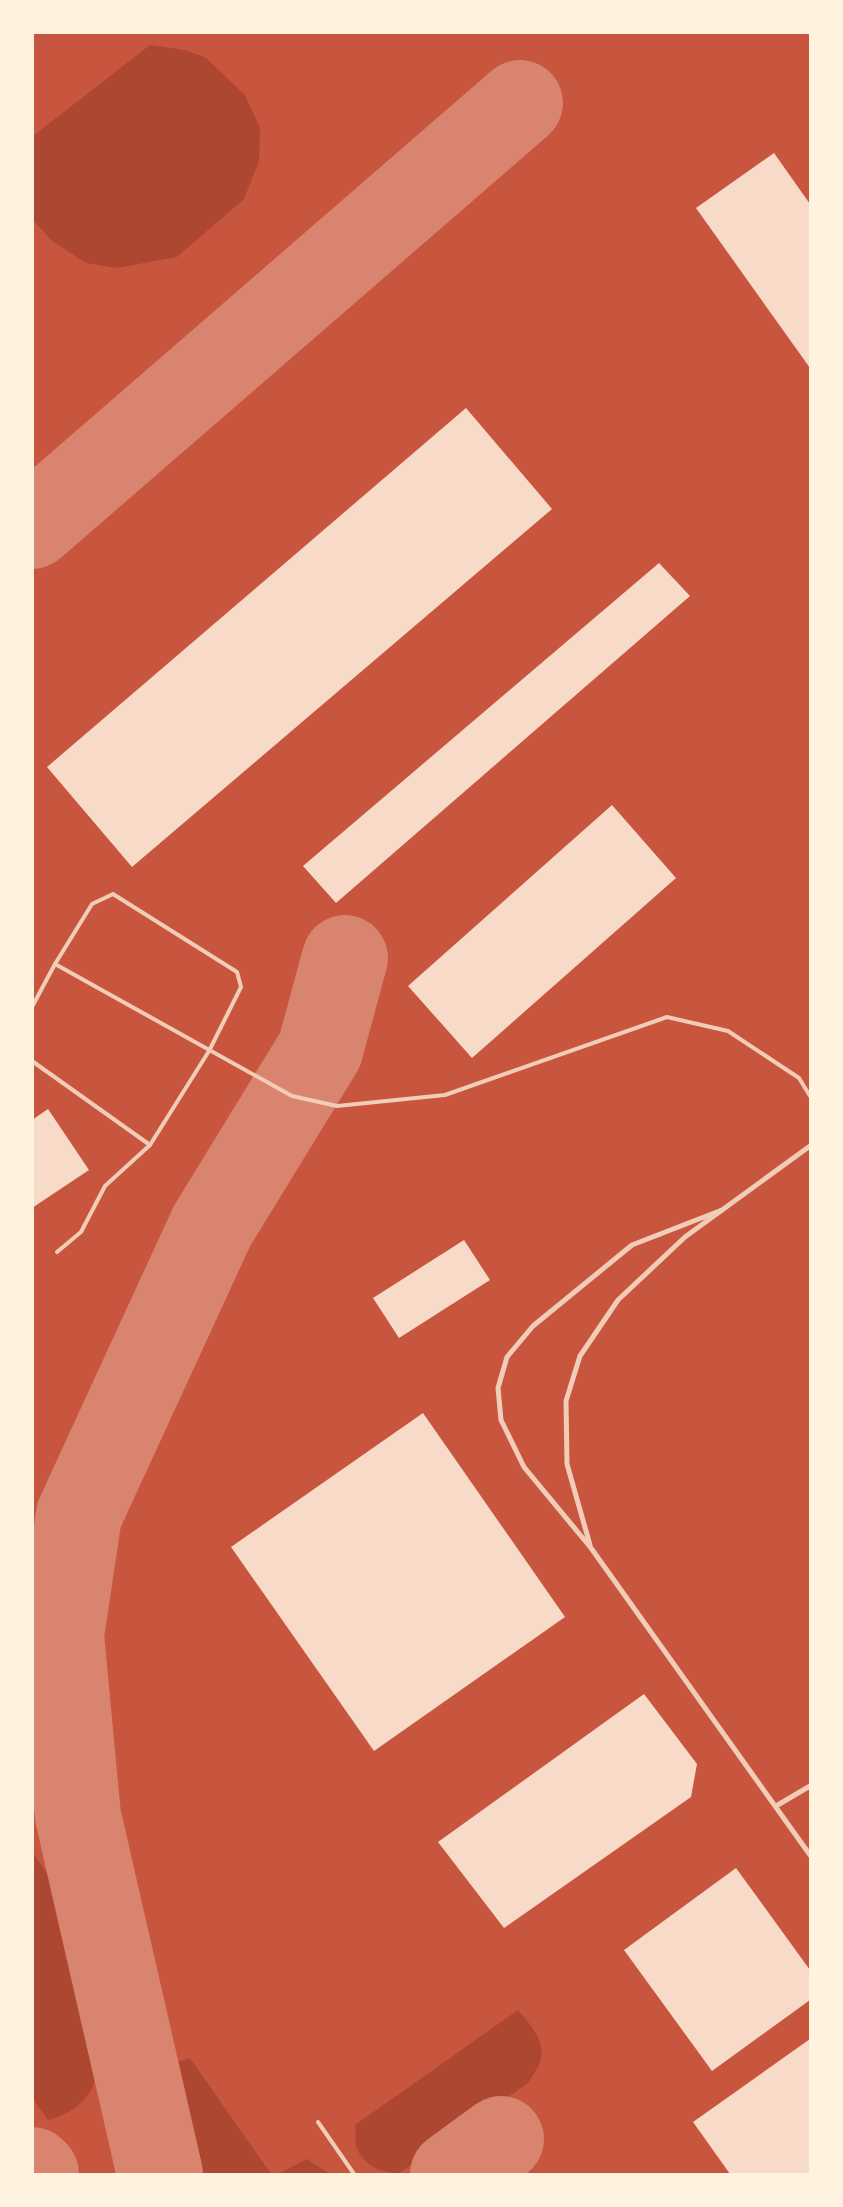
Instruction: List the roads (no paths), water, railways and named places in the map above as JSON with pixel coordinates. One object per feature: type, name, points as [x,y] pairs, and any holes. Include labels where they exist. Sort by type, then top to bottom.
[{"type":"street","points":[[591,1548],[567,1464],[566,1401],[580,1356],[618,1300],[685,1237],[810,1146]]},
{"type":"street","points":[[722,1210],[632,1245],[533,1326],[507,1357],[498,1388],[501,1420],[524,1467],[591,1548],[810,1855]]},
{"type":"street","points":[[776,1806],[810,1786]]},
{"type":"lane","points":[[32,1007],[55,964],[92,904],[113,894],[237,972],[241,987],[209,1051],[150,1144],[105,1186],[82,1232],[57,1252]]},
{"type":"lane","points":[[55,964],[292,1096],[337,1106],[445,1095],[667,1017],[728,1031],[799,1078],[810,1096]]},
{"type":"lane","points":[[32,1061],[150,1144]]},
{"type":"lane","points":[[318,2122],[354,2174]]}]
